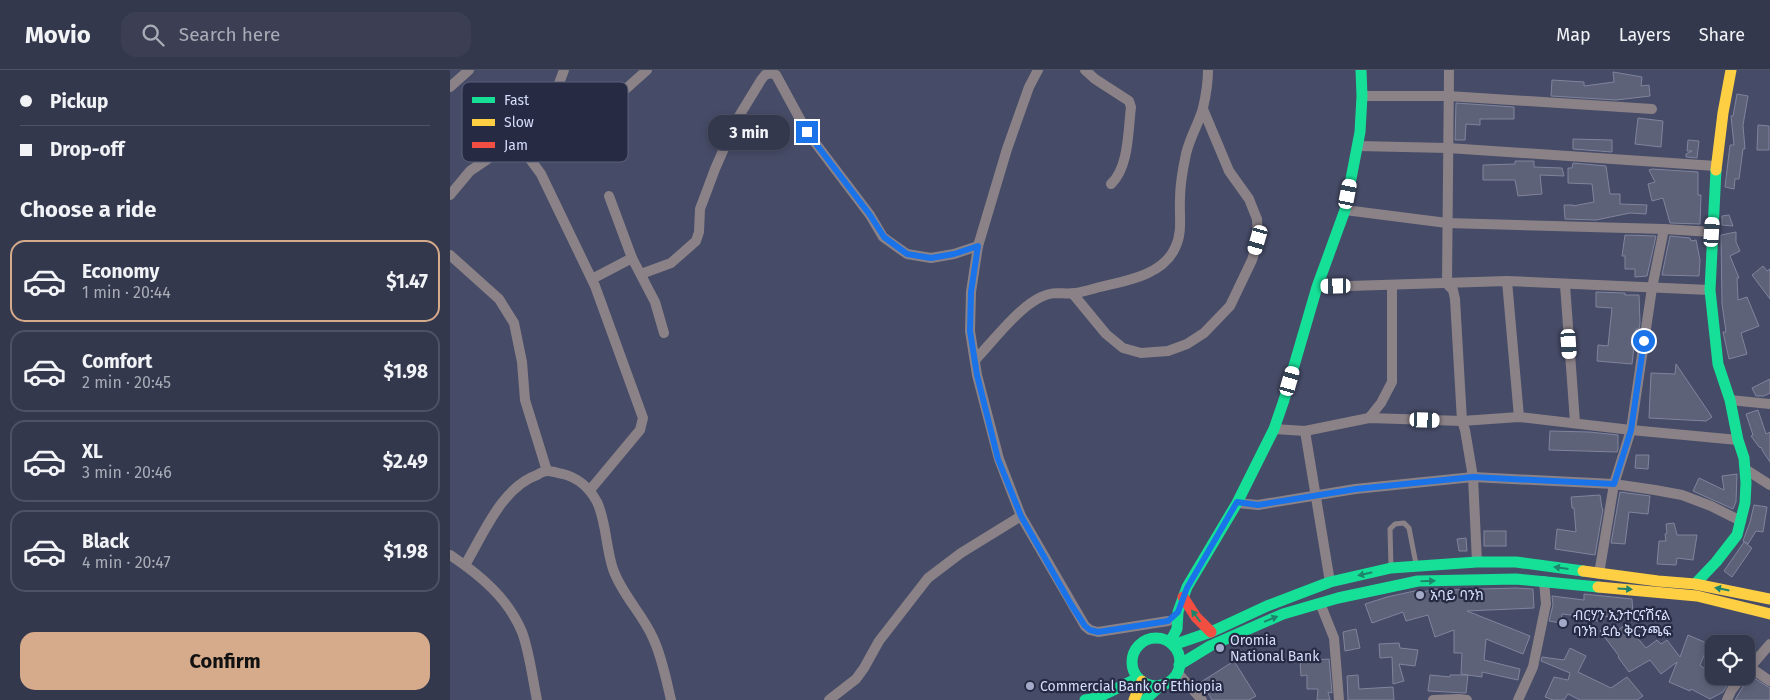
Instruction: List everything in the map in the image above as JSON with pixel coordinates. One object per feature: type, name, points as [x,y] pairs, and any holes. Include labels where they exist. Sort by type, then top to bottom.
[{"type":"main road","points":[[1171,644],[1183,597],[1237,502],[1274,429],[1317,287],[1344,210],[1358,146],[1362,96],[1361,70]]},
{"type":"main road","points":[[1695,584],[1716,562],[1736,535],[1745,504],[1744,458],[1738,440],[1730,400],[1718,364],[1710,290],[1716,166],[1722,113],[1731,70]]},
{"type":"main road","points":[[1171,644],[1212,632],[1266,606],[1330,582],[1391,568],[1417,566],[1477,562],[1516,562],[1599,574],[1695,584],[1770,599]]},
{"type":"main road","points":[[1132,656],[1134,672],[1140,680],[1155,686],[1161,685],[1168,682],[1178,668],[1210,646],[1238,632],[1284,614],[1320,603],[1418,581],[1544,580],[1598,588],[1697,596],[1770,614]]},
{"type":"main road","points":[[1183,597],[1196,617],[1212,632]]},
{"type":"main road","points":[[1157,638],[1168,621],[1178,612]]},
{"type":"main road","points":[[1097,698],[1132,656],[1141,642],[1148,639],[1157,638],[1171,644],[1177,651],[1178,668]]},
{"type":"main road","points":[[1086,700],[1097,698],[1140,680]]},
{"type":"main road","points":[[1134,700],[1140,680]]},
{"type":"main road","points":[[1145,700],[1161,685]]},
{"type":"street","points":[[450,87],[469,70]]},
{"type":"street","points":[[560,82],[564,70]]},
{"type":"street","points":[[628,87],[647,70]]},
{"type":"street","points":[[1038,70],[1029,88],[1007,149],[978,246],[971,292],[970,331],[976,359],[977,375],[998,459],[1021,516],[1085,626],[1090,630],[1098,632],[1168,621]]},
{"type":"street","points":[[1085,70],[1129,102],[1131,107],[1127,144],[1119,174],[1111,184]]},
{"type":"street","points":[[976,359],[1021,311],[1038,298],[1050,293],[1074,294],[1135,278],[1167,260],[1175,249],[1179,238],[1181,222],[1180,199],[1186,154],[1193,131],[1203,109],[1208,82],[1208,70]]},
{"type":"street","points":[[1449,70],[1447,284],[1453,290],[1455,299],[1462,421],[1466,430],[1473,477],[1477,562]]},
{"type":"street","points":[[641,274],[671,262],[696,241],[699,232],[700,209],[714,169],[736,121],[761,80],[765,75],[771,73],[776,75],[807,132],[870,215],[884,237],[907,254],[931,258],[954,254],[978,246]]},
{"type":"street","points":[[1362,96],[1448,96],[1652,109]]},
{"type":"street","points":[[1074,294],[1106,334],[1123,348],[1141,353],[1168,351],[1187,344],[1204,333],[1230,306],[1252,260],[1258,240],[1257,219],[1249,200],[1229,171],[1203,109]]},
{"type":"street","points":[[1358,146],[1448,148],[1716,166]]},
{"type":"street","points":[[450,195],[470,171],[483,162]]},
{"type":"street","points":[[532,162],[541,174],[592,279],[641,408],[643,418],[640,430],[590,490]]},
{"type":"street","points":[[610,196],[632,258],[655,302],[664,333]]},
{"type":"street","points":[[1344,210],[1447,223],[1712,232]]},
{"type":"street","points":[[1599,574],[1614,484],[1631,430],[1652,288],[1664,229]]},
{"type":"street","points":[[450,255],[499,298],[514,323],[522,362],[525,400],[547,471]]},
{"type":"street","points":[[592,279],[632,258]]},
{"type":"street","points":[[1317,287],[1507,281],[1710,290]]},
{"type":"street","points":[[1507,281],[1519,417]]},
{"type":"street","points":[[1369,418],[1381,403],[1392,382],[1392,285]]},
{"type":"street","points":[[1565,285],[1575,422]]},
{"type":"street","points":[[1730,400],[1770,404]]},
{"type":"street","points":[[1274,429],[1305,431],[1369,418],[1462,421],[1519,417],[1738,440]]},
{"type":"street","points":[[1305,431],[1330,582]]},
{"type":"street","points":[[1745,469],[1770,485]]},
{"type":"street","points":[[466,565],[504,498],[515,486],[531,476],[547,471],[571,476],[579,481],[590,490],[598,504],[613,568],[622,590],[642,617],[654,638],[671,700]]},
{"type":"street","points":[[1237,502],[1258,505],[1356,489],[1473,477],[1614,484],[1682,495],[1741,521]]},
{"type":"street","points":[[830,700],[856,679],[879,641],[928,578],[961,553],[1021,516]]},
{"type":"street","points":[[450,555],[466,565],[492,587],[510,609],[523,633],[537,700]]},
{"type":"street","points":[[1518,700],[1533,667],[1546,604],[1544,580]]},
{"type":"street","points":[[1320,603],[1334,638],[1339,700]]},
{"type":"street","points":[[1755,662],[1770,644]]},
{"type":"street","points":[[1178,668],[1202,700]]},
{"type":"street","points":[[1755,674],[1770,681]]},
{"type":"street","points":[[1727,700],[1735,685]]},
{"type":"street","points":[[1433,700],[1459,698],[1467,700]]},
{"type":"lane","points":[[1391,568],[1390,529],[1395,524],[1404,523],[1409,528],[1417,566]]},
{"type":"building","points":[[1613,72],[1642,77],[1641,86],[1649,85],[1650,96],[1616,100],[1551,96],[1552,80],[1584,82],[1584,86],[1614,82]]},
{"type":"building","points":[[1737,94],[1748,96],[1743,125],[1745,149],[1743,149],[1739,179],[1735,179],[1734,189],[1725,187],[1730,145],[1734,145],[1731,116],[1733,116]]},
{"type":"building","points":[[1456,103],[1514,107],[1514,119],[1480,119],[1480,125],[1466,124],[1465,140],[1455,140]]},
{"type":"building","points":[[1638,118],[1663,121],[1661,147],[1635,144]]},
{"type":"building","points":[[1758,125],[1769,126],[1769,150],[1757,150]]},
{"type":"building","points":[[1573,139],[1612,140],[1612,152],[1573,149]]},
{"type":"building","points":[[1688,140],[1699,141],[1697,158],[1686,157],[1686,154],[1692,151],[1687,151]]},
{"type":"building","points":[[1515,161],[1534,161],[1534,167],[1562,168],[1564,176],[1540,175],[1542,194],[1518,196],[1515,180],[1483,180],[1483,165],[1515,164]]},
{"type":"building","points":[[1573,163],[1606,166],[1610,194],[1620,194],[1620,204],[1647,205],[1646,214],[1630,213],[1596,220],[1565,219],[1564,205],[1573,206],[1594,202],[1592,184],[1568,183],[1568,168],[1572,168]]},
{"type":"building","points":[[1649,170],[1698,172],[1698,195],[1701,195],[1700,224],[1670,223],[1663,198],[1652,201],[1648,184],[1655,182]]},
{"type":"building","points":[[1729,215],[1733,226],[1722,225],[1722,216]]},
{"type":"building","points":[[1736,232],[1736,242],[1740,251],[1730,256],[1739,278],[1737,278],[1738,300],[1747,297],[1759,326],[1741,333],[1747,354],[1729,359],[1723,332],[1726,332],[1722,304],[1721,235]]},
{"type":"building","points":[[1625,235],[1656,236],[1647,276],[1635,277],[1635,269],[1625,269],[1625,256],[1622,256]]},
{"type":"building","points":[[1670,236],[1690,238],[1691,241],[1696,240],[1700,260],[1699,276],[1662,275]]},
{"type":"building","points":[[1763,266],[1767,271],[1770,269],[1770,299],[1752,275]]},
{"type":"building","points":[[1596,292],[1639,295],[1640,323],[1639,329],[1636,329],[1632,364],[1597,361],[1598,345],[1608,346],[1612,308],[1596,307]]},
{"type":"building","points":[[1676,364],[1712,417],[1706,421],[1649,418],[1651,373],[1675,374]]},
{"type":"building","points":[[1770,379],[1770,393],[1764,396],[1756,396],[1752,388]]},
{"type":"building","points":[[1758,410],[1766,434],[1770,432],[1770,462],[1762,448],[1759,447],[1751,436],[1753,435],[1746,414]]},
{"type":"building","points":[[1550,431],[1618,435],[1618,449],[1617,452],[1549,450]]},
{"type":"building","points":[[1636,455],[1649,455],[1648,469],[1635,468]]},
{"type":"building","points":[[1737,474],[1736,502],[1733,509],[1693,491],[1699,478],[1724,490],[1722,476]]},
{"type":"building","points":[[1620,492],[1650,496],[1648,514],[1629,512],[1625,544],[1611,543]]},
{"type":"building","points":[[1600,495],[1603,509],[1595,555],[1555,549],[1557,529],[1576,532],[1571,497]]},
{"type":"building","points":[[1754,505],[1767,507],[1763,532],[1756,531],[1748,544],[1743,541]]},
{"type":"building","points":[[1674,523],[1677,535],[1697,535],[1693,560],[1677,558],[1676,565],[1657,564],[1659,541],[1666,541],[1666,524]]},
{"type":"building","points":[[1484,531],[1506,531],[1506,546],[1484,546]]},
{"type":"building","points":[[1466,538],[1467,551],[1459,551],[1457,539]]},
{"type":"building","points":[[1744,542],[1752,548],[1732,577],[1724,571]]},
{"type":"building","points":[[1435,589],[1533,589],[1534,608],[1467,611],[1530,636],[1523,654],[1486,639],[1484,660],[1520,669],[1518,680],[1482,672],[1482,677],[1461,674],[1462,653],[1454,653],[1454,630],[1435,637],[1428,615],[1406,621],[1403,612],[1372,623],[1365,604],[1419,590],[1423,592]]},
{"type":"building","points":[[1584,594],[1632,599],[1633,615],[1600,617],[1604,621],[1579,621],[1579,616],[1562,614],[1561,623],[1549,621],[1553,605],[1552,596],[1584,600]]},
{"type":"building","points":[[1626,624],[1646,648],[1657,640],[1661,644],[1667,640],[1680,657],[1688,635],[1705,642],[1705,653],[1700,665],[1705,669],[1705,685],[1727,685],[1723,692],[1710,699],[1691,689],[1690,691],[1669,682],[1677,662],[1661,674],[1650,660],[1629,672],[1600,631],[1607,625],[1613,634]]},
{"type":"building","points":[[1356,629],[1360,648],[1345,651],[1343,632]]},
{"type":"building","points":[[1399,643],[1400,648],[1418,650],[1415,666],[1399,664],[1404,681],[1393,684],[1392,657],[1380,658],[1379,644]]},
{"type":"building","points":[[1570,648],[1586,656],[1578,672],[1611,688],[1627,677],[1643,696],[1637,700],[1580,700],[1568,694],[1564,700],[1553,700],[1545,697],[1554,677],[1568,680],[1570,673],[1541,661],[1542,657],[1564,660]]},
{"type":"building","points":[[1329,659],[1332,693],[1328,692],[1330,700],[1317,700],[1318,689],[1307,689],[1307,675],[1301,676],[1300,661]]},
{"type":"building","points":[[1234,661],[1256,696],[1249,700],[1212,700],[1201,682]]},
{"type":"building","points":[[1358,675],[1359,689],[1393,687],[1394,700],[1348,700],[1347,676]]},
{"type":"building","points":[[1430,675],[1450,677],[1450,675],[1468,675],[1466,693],[1428,691]]},
{"type":"building","points":[[1755,679],[1770,688],[1770,700],[1735,700],[1744,685],[1755,685]]},
{"type":"traffic: fast","points":[[1170,642],[1177,629],[1178,612],[1187,587],[1237,503],[1274,429],[1284,400],[1317,287],[1345,210],[1360,132],[1361,70]]},
{"type":"traffic: fast","points":[[1695,584],[1716,562],[1737,535],[1745,503],[1744,458],[1738,440],[1730,400],[1718,364],[1710,290],[1716,170]]},
{"type":"traffic: fast","points":[[1173,645],[1211,632],[1267,606],[1330,582],[1391,568],[1477,562],[1516,562],[1583,571]]},
{"type":"traffic: fast","points":[[1179,665],[1210,646],[1283,614],[1338,598],[1418,581],[1516,579],[1598,587]]},
{"type":"traffic: fast","points":[[1156,638],[1165,640],[1173,645],[1178,653],[1180,662],[1178,671],[1173,679],[1165,684],[1156,686],[1147,684],[1139,679],[1134,671],[1132,662],[1134,653],[1139,645],[1147,640],[1156,638]]},
{"type":"traffic: fast","points":[[1085,700],[1097,698],[1138,678]]},
{"type":"traffic: fast","points":[[1145,700],[1161,685]]},
{"type":"traffic: slow","points":[[1716,170],[1723,113],[1731,70]]},
{"type":"traffic: slow","points":[[1583,571],[1695,584],[1770,599]]},
{"type":"traffic: slow","points":[[1598,587],[1697,596],[1770,614]]},
{"type":"traffic: slow","points":[[1134,700],[1142,681]]},
{"type":"traffic: jam","points":[[1183,597],[1196,617],[1211,632]]},
{"type":"place","name":"አባይ ባንክ","points":[[1420,595]]},
{"type":"place","name":"ብርሃን ኢንተርናሽናል ባንክ ደሴ ቅርንጫፍ","points":[[1563,623]]},
{"type":"place","name":"Oromia National Bank","points":[[1220,648]]},
{"type":"place","name":"Commercial Bank of Ethiopia","points":[[1030,686]]},
{"type":"route","points":[[807,132],[870,215],[884,237],[907,254],[931,258],[954,254],[978,246],[971,292],[970,331],[976,359],[977,375],[998,459],[1021,516],[1072,606],[1085,626],[1090,630],[1098,632],[1107,629],[1168,621],[1178,612],[1187,588],[1237,502],[1258,505],[1356,489],[1473,477],[1614,484],[1631,430],[1644,341]]}]
